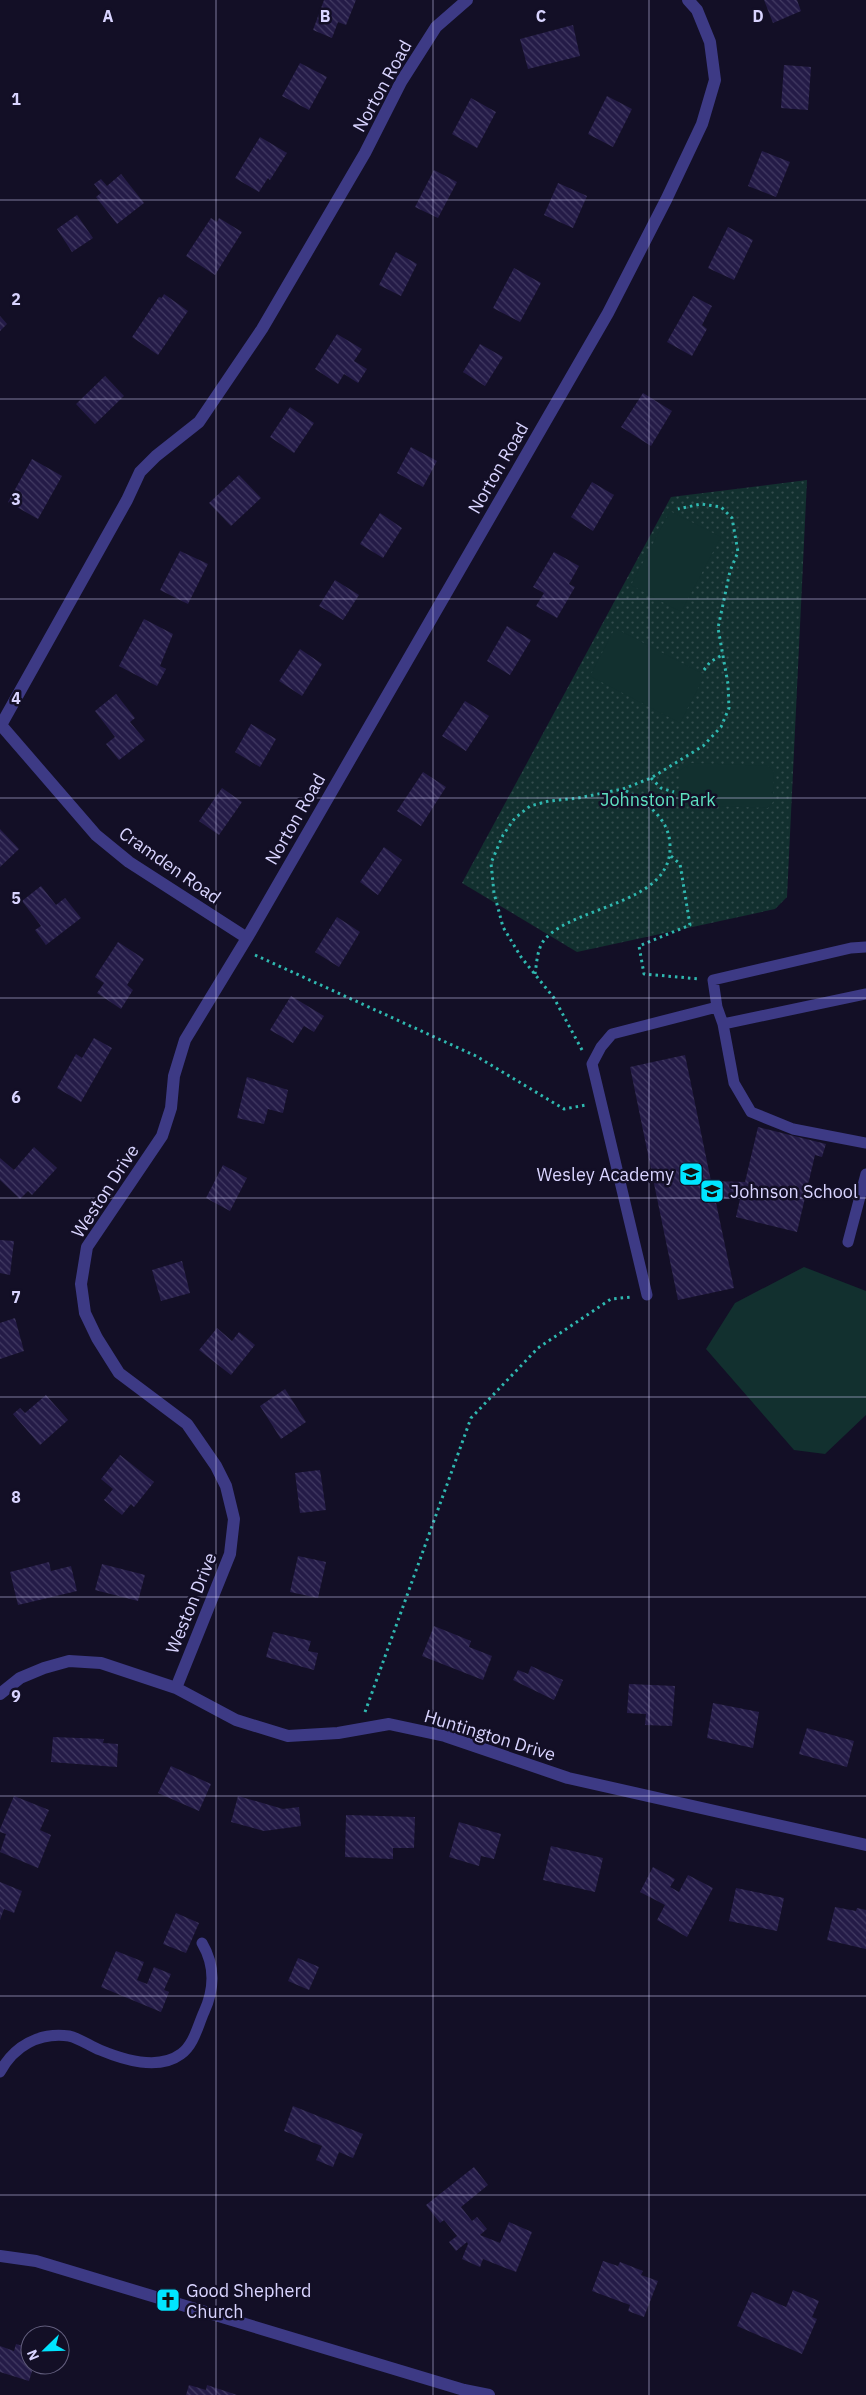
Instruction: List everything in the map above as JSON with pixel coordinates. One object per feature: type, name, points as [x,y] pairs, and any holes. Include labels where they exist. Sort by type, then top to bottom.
[{"type":"street","name":"Norton Road","points":[[0,725],[127,500],[140,472],[156,456],[199,422],[262,329],[364,153],[401,82],[436,27],[466,0]]},
{"type":"street","name":"Norton Road","points":[[244,943],[608,313],[666,200],[702,124],[715,80],[710,42],[697,10],[688,0]]},
{"type":"street","name":"Cramden Road","points":[[0,725],[96,835],[129,862],[244,943]]},
{"type":"street","name":"Weston Drive","points":[[176,1688],[230,1554],[234,1519],[226,1486],[216,1466],[187,1424],[119,1372],[114,1366],[85,1313],[81,1284],[87,1247],[162,1136],[171,1108],[174,1076],[185,1040],[244,943]]},
{"type":"street","name":"Huntington Drive","points":[[0,1694],[20,1678],[44,1668],[69,1661],[101,1663],[176,1688],[236,1720],[288,1736],[338,1733],[389,1724],[446,1736],[568,1778],[866,1845]]},
{"type":"street","points":[[0,2256],[36,2261],[464,2390],[489,2395]]},
{"type":"lane","points":[[866,947],[851,948],[713,980],[717,1007],[723,1024],[734,1082],[751,1112],[793,1129],[866,1142]]},
{"type":"lane","points":[[723,1024],[866,994]]},
{"type":"lane","points":[[647,1295],[592,1064],[601,1047],[612,1034],[717,1007]]},
{"type":"lane","points":[[848,1242],[866,1174]]},
{"type":"lane","points":[[0,2072],[14,2051],[29,2041],[47,2036],[70,2036],[102,2051],[140,2062],[167,2062],[182,2054],[192,2041],[211,1998],[213,1976],[210,1957],[202,1943]]},
{"type":"path","points":[[592,1064],[585,1057],[554,998],[521,957],[503,927],[494,893],[491,863],[503,835],[515,818],[530,806],[549,801],[623,789],[651,778],[703,746],[721,727],[729,708],[728,684],[718,628],[730,571],[738,552],[732,518],[721,507],[701,504],[678,509]]},
{"type":"path","points":[[704,670],[710,662],[722,655]]},
{"type":"path","points":[[651,778],[661,788],[674,792]]},
{"type":"path","points":[[535,975],[538,951],[544,939],[559,927],[630,897],[663,873],[671,856],[670,837],[662,820],[649,805],[623,789]]},
{"type":"path","points":[[671,856],[680,864],[690,925],[639,946],[644,974],[713,980]]},
{"type":"path","points":[[244,943],[476,1056],[564,1109],[601,1101]]},
{"type":"path","points":[[359,1729],[471,1418],[538,1348],[611,1299],[647,1295]]},
{"type":"green space","name":"Johnston Park","points":[[807,480],[787,897],[775,909],[577,952],[462,883],[671,497]]},
{"type":"green space","points":[[670,511],[721,537],[681,612],[631,585]]},
{"type":"green space","points":[[615,628],[705,675],[680,723],[590,676]]},
{"type":"green space","points":[[691,763],[768,766],[774,772],[773,802],[768,808],[685,805],[679,797],[679,771]]},
{"type":"green space","points":[[804,1267],[866,1291],[866,1415],[825,1454],[794,1450],[706,1349],[735,1303]]},
{"type":"building","points":[[324,0],[356,0],[346,25],[338,22],[332,38],[313,30]]},
{"type":"building","points":[[764,0],[797,0],[801,11],[773,23]]},
{"type":"building","points":[[573,25],[580,56],[528,69],[520,39]]},
{"type":"building","points":[[300,63],[327,77],[309,110],[282,96]]},
{"type":"building","points":[[784,65],[811,67],[808,110],[781,108]]},
{"type":"building","points":[[607,96],[632,109],[613,147],[588,134]]},
{"type":"building","points":[[471,98],[496,112],[477,148],[452,134]]},
{"type":"building","points":[[260,137],[287,153],[270,180],[268,178],[259,192],[235,178]]},
{"type":"building","points":[[762,151],[790,162],[776,197],[748,186]]},
{"type":"building","points":[[434,170],[457,182],[438,218],[415,207]]},
{"type":"building","points":[[121,174],[144,203],[117,224],[96,197],[101,193],[94,184],[101,179],[107,186]]},
{"type":"building","points":[[558,183],[587,196],[573,228],[544,215]]},
{"type":"building","points":[[77,215],[93,238],[72,252],[57,229]]},
{"type":"building","points":[[211,218],[217,222],[219,218],[242,232],[215,275],[186,256]]},
{"type":"building","points":[[728,227],[753,240],[734,280],[708,268]]},
{"type":"building","points":[[396,252],[417,264],[401,296],[379,285]]},
{"type":"building","points":[[514,268],[541,283],[520,322],[493,308]]},
{"type":"building","points":[[164,294],[188,311],[158,355],[132,337],[159,297],[162,298]]},
{"type":"building","points":[[693,296],[712,306],[702,325],[707,329],[692,356],[667,342]]},
{"type":"building","points":[[0,316],[7,324],[0,331]]},
{"type":"building","points":[[337,334],[362,349],[354,361],[367,369],[358,383],[344,374],[338,384],[315,369]]},
{"type":"building","points":[[480,344],[503,357],[485,386],[463,372]]},
{"type":"building","points":[[105,376],[124,396],[95,424],[76,404]]},
{"type":"building","points":[[643,393],[672,411],[651,446],[621,427]]},
{"type":"building","points":[[290,407],[314,423],[294,453],[270,437]]},
{"type":"building","points":[[411,447],[437,461],[423,487],[397,473]]},
{"type":"building","points":[[32,459],[62,476],[38,519],[8,502]]},
{"type":"building","points":[[239,475],[261,498],[231,526],[209,503]]},
{"type":"building","points":[[592,482],[614,495],[593,531],[571,517]]},
{"type":"building","points":[[380,513],[402,528],[383,558],[360,544]]},
{"type":"building","points":[[180,551],[208,564],[188,604],[160,590]]},
{"type":"building","points":[[554,552],[579,566],[569,584],[575,587],[557,618],[536,606],[544,593],[533,587]]},
{"type":"building","points":[[335,580],[359,595],[343,620],[319,606]]},
{"type":"building","points":[[144,619],[173,634],[160,666],[166,669],[157,686],[119,666]]},
{"type":"building","points":[[507,626],[531,640],[510,675],[487,661]]},
{"type":"building","points":[[300,649],[322,664],[302,696],[279,681]]},
{"type":"building","points":[[116,694],[135,718],[130,722],[145,740],[119,760],[106,744],[115,737],[95,711]]},
{"type":"building","points":[[465,701],[489,716],[466,751],[442,736]]},
{"type":"building","points":[[251,724],[276,739],[260,767],[235,752]]},
{"type":"building","points":[[423,772],[446,787],[421,826],[397,811]]},
{"type":"building","points":[[222,788],[242,802],[219,835],[199,821]]},
{"type":"building","points":[[0,829],[19,849],[0,867]]},
{"type":"building","points":[[384,847],[402,860],[378,895],[360,882]]},
{"type":"building","points":[[41,886],[56,905],[65,898],[81,918],[46,945],[35,930],[41,926],[22,901]]},
{"type":"building","points":[[337,917],[360,932],[339,967],[315,952]]},
{"type":"building","points":[[118,942],[144,959],[127,985],[133,990],[121,1009],[97,993],[104,983],[95,977]]},
{"type":"building","points":[[291,996],[324,1016],[314,1032],[304,1026],[293,1043],[270,1030]]},
{"type":"building","points":[[94,1038],[112,1048],[81,1102],[57,1088],[76,1054],[82,1058]]},
{"type":"building","points":[[685,1055],[711,1181],[745,1182],[758,1127],[826,1144],[822,1157],[815,1155],[797,1232],[736,1217],[740,1199],[715,1198],[734,1288],[678,1300],[630,1067]]},
{"type":"building","points":[[247,1077],[288,1090],[283,1113],[268,1109],[264,1124],[237,1118]]},
{"type":"building","points":[[34,1147],[57,1168],[32,1195],[28,1191],[20,1199],[0,1180],[0,1158],[14,1170]]},
{"type":"building","points":[[223,1165],[247,1178],[230,1211],[206,1198]]},
{"type":"building","points":[[0,1240],[14,1241],[10,1275],[0,1273]]},
{"type":"building","points":[[182,1261],[190,1293],[161,1301],[152,1270]]},
{"type":"building","points":[[15,1318],[24,1351],[0,1359],[0,1323]]},
{"type":"building","points":[[217,1328],[232,1341],[239,1332],[255,1345],[231,1375],[199,1350]]},
{"type":"building","points":[[285,1389],[306,1422],[281,1439],[260,1406]]},
{"type":"building","points":[[46,1395],[68,1420],[40,1445],[13,1414],[20,1408],[25,1413]]},
{"type":"building","points":[[120,1455],[154,1482],[134,1507],[131,1504],[122,1515],[104,1500],[113,1489],[101,1479]]},
{"type":"building","points":[[320,1470],[326,1510],[300,1513],[295,1473]]},
{"type":"building","points":[[298,1556],[326,1562],[318,1598],[290,1592]]},
{"type":"building","points":[[49,1562],[51,1571],[71,1566],[77,1591],[18,1605],[10,1572]]},
{"type":"building","points":[[102,1564],[145,1575],[138,1601],[95,1590]]},
{"type":"building","points":[[434,1626],[471,1641],[469,1647],[492,1656],[483,1680],[422,1656]]},
{"type":"building","points":[[273,1632],[311,1641],[308,1651],[318,1653],[314,1670],[266,1657]]},
{"type":"building","points":[[531,1666],[563,1680],[554,1700],[513,1680],[518,1670],[528,1674]]},
{"type":"building","points":[[629,1684],[675,1686],[672,1726],[645,1725],[646,1714],[627,1713]]},
{"type":"building","points":[[713,1703],[759,1712],[753,1748],[707,1738]]},
{"type":"building","points":[[807,1728],[854,1741],[847,1767],[799,1754]]},
{"type":"building","points":[[53,1737],[104,1739],[103,1743],[118,1744],[117,1767],[51,1762]]},
{"type":"building","points":[[171,1766],[211,1784],[199,1811],[158,1793]]},
{"type":"building","points":[[14,1796],[49,1810],[40,1830],[51,1835],[38,1868],[0,1852],[6,1834],[0,1832],[0,1829]]},
{"type":"building","points":[[238,1796],[283,1809],[299,1807],[301,1826],[264,1831],[231,1822]]},
{"type":"building","points":[[346,1815],[415,1817],[414,1848],[393,1848],[393,1859],[345,1857]]},
{"type":"building","points":[[459,1822],[501,1834],[494,1859],[481,1856],[479,1866],[449,1857]]},
{"type":"building","points":[[551,1846],[603,1858],[595,1892],[543,1880]]},
{"type":"building","points":[[653,1867],[675,1879],[670,1887],[679,1892],[688,1875],[713,1888],[687,1937],[657,1920],[665,1905],[640,1892]]},
{"type":"building","points":[[0,1882],[22,1891],[14,1913],[4,1909],[0,1920]]},
{"type":"building","points":[[736,1888],[784,1898],[777,1931],[729,1921]]},
{"type":"building","points":[[835,1907],[856,1911],[857,1908],[866,1910],[866,1949],[827,1940]]},
{"type":"building","points":[[176,1913],[199,1923],[186,1953],[163,1944]]},
{"type":"building","points":[[116,1951],[144,1962],[137,1980],[147,1984],[154,1967],[171,1974],[164,1990],[169,1992],[161,2012],[101,1987]]},
{"type":"building","points":[[298,1958],[319,1967],[309,1990],[288,1981]]},
{"type":"building","points":[[293,2106],[363,2134],[353,2158],[339,2152],[333,2167],[316,2160],[322,2146],[284,2131]]},
{"type":"building","points":[[474,2167],[488,2185],[461,2207],[472,2221],[477,2217],[487,2229],[480,2235],[500,2243],[509,2222],[532,2232],[516,2272],[483,2259],[480,2267],[462,2259],[468,2244],[467,2242],[456,2251],[449,2242],[457,2236],[444,2220],[440,2223],[426,2205]]},
{"type":"building","points":[[603,2261],[618,2266],[620,2262],[643,2271],[641,2275],[658,2281],[644,2317],[628,2311],[630,2305],[592,2291]]},
{"type":"building","points":[[793,2290],[819,2301],[812,2317],[817,2319],[802,2354],[737,2326],[752,2292],[786,2307]]},
{"type":"building","points":[[16,2344],[20,2345],[20,2375],[31,2375],[29,2381],[0,2372],[0,2346],[14,2351]]},
{"type":"building","points":[[189,2385],[206,2390],[207,2385],[237,2395],[186,2395]]},
{"type":"place","name":"Wesley Academy","points":[[691,1174]]},
{"type":"place","name":"Johnson School","points":[[712,1191]]},
{"type":"place","name":"Good Shepherd Church","points":[[168,2300]]}]
